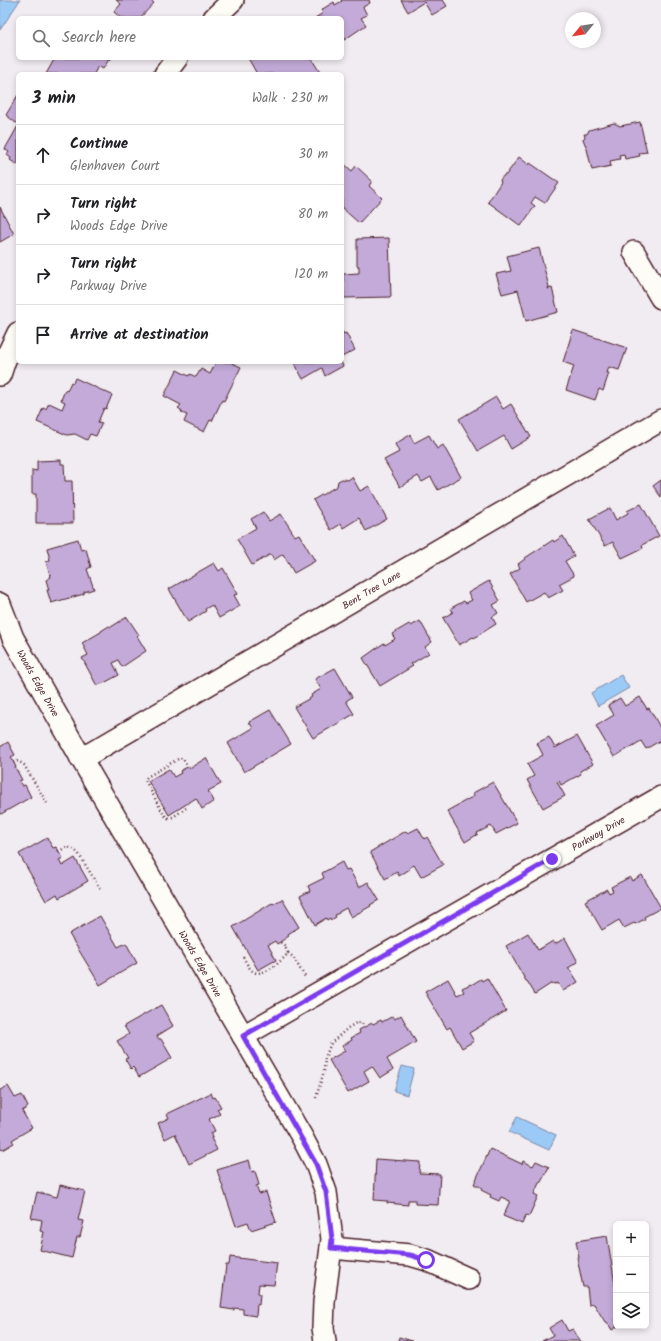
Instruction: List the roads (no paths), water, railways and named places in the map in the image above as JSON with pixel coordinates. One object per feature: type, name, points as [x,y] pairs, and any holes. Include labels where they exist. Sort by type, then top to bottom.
[{"type":"street","points":[[216,16],[233,0]]},
{"type":"street","points":[[166,72],[176,60]]},
{"type":"street","points":[[634,252],[661,298]]},
{"type":"street","points":[[0,375],[10,338]]},
{"type":"street","name":"Bent Tree Lane","points":[[81,759],[661,420]]},
{"type":"street","name":"Woods Edge Drive","points":[[0,604],[13,638],[81,759],[316,1164],[326,1192],[332,1239],[324,1302],[323,1328],[325,1341]]},
{"type":"street","name":"Parkway Drive","points":[[243,1036],[661,797]]},
{"type":"street","points":[[331,1248],[410,1255],[426,1260],[469,1279]]},
{"type":"water","points":[[0,0],[20,0],[0,30]]},
{"type":"water","points":[[621,675],[629,688],[598,706],[591,693]]},
{"type":"water","points":[[402,1066],[414,1069],[407,1095],[394,1091]]},
{"type":"water","points":[[517,1117],[556,1135],[549,1150],[509,1132]]}]
